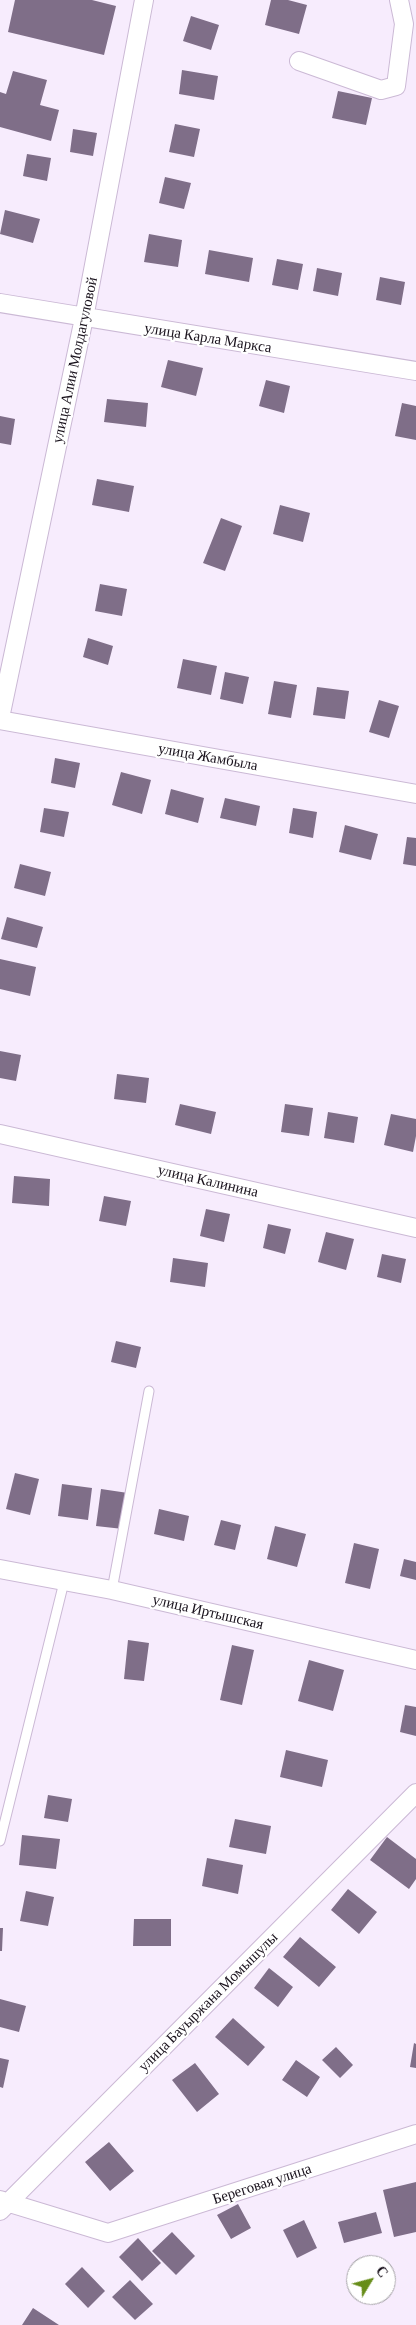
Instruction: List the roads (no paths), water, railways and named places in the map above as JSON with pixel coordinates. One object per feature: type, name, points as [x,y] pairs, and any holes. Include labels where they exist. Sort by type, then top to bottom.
[{"type":"street","name":"улица Алии Молдагуловой","points":[[0,719],[84,318],[144,0]]},
{"type":"street","points":[[300,61],[381,90],[396,86],[404,24],[399,0]]},
{"type":"street","name":"улица Карла Маркса","points":[[0,303],[416,372]]},
{"type":"street","name":"улица Жамбыла","points":[[0,719],[416,794]]},
{"type":"street","name":"улица Калинина","points":[[0,1134],[416,1228]]},
{"type":"street","name":"улица Иртышская","points":[[0,1569],[112,1590],[416,1660]]},
{"type":"street","name":"улица Бауыржана Момышулы","points":[[3,2205],[416,1793]]},
{"type":"street","name":"Береговая улица","points":[[3,2205],[108,2234],[416,2134]]},
{"type":"lane","points":[[112,1590],[149,1391]]},
{"type":"lane","points":[[0,1841],[64,1582]]}]
